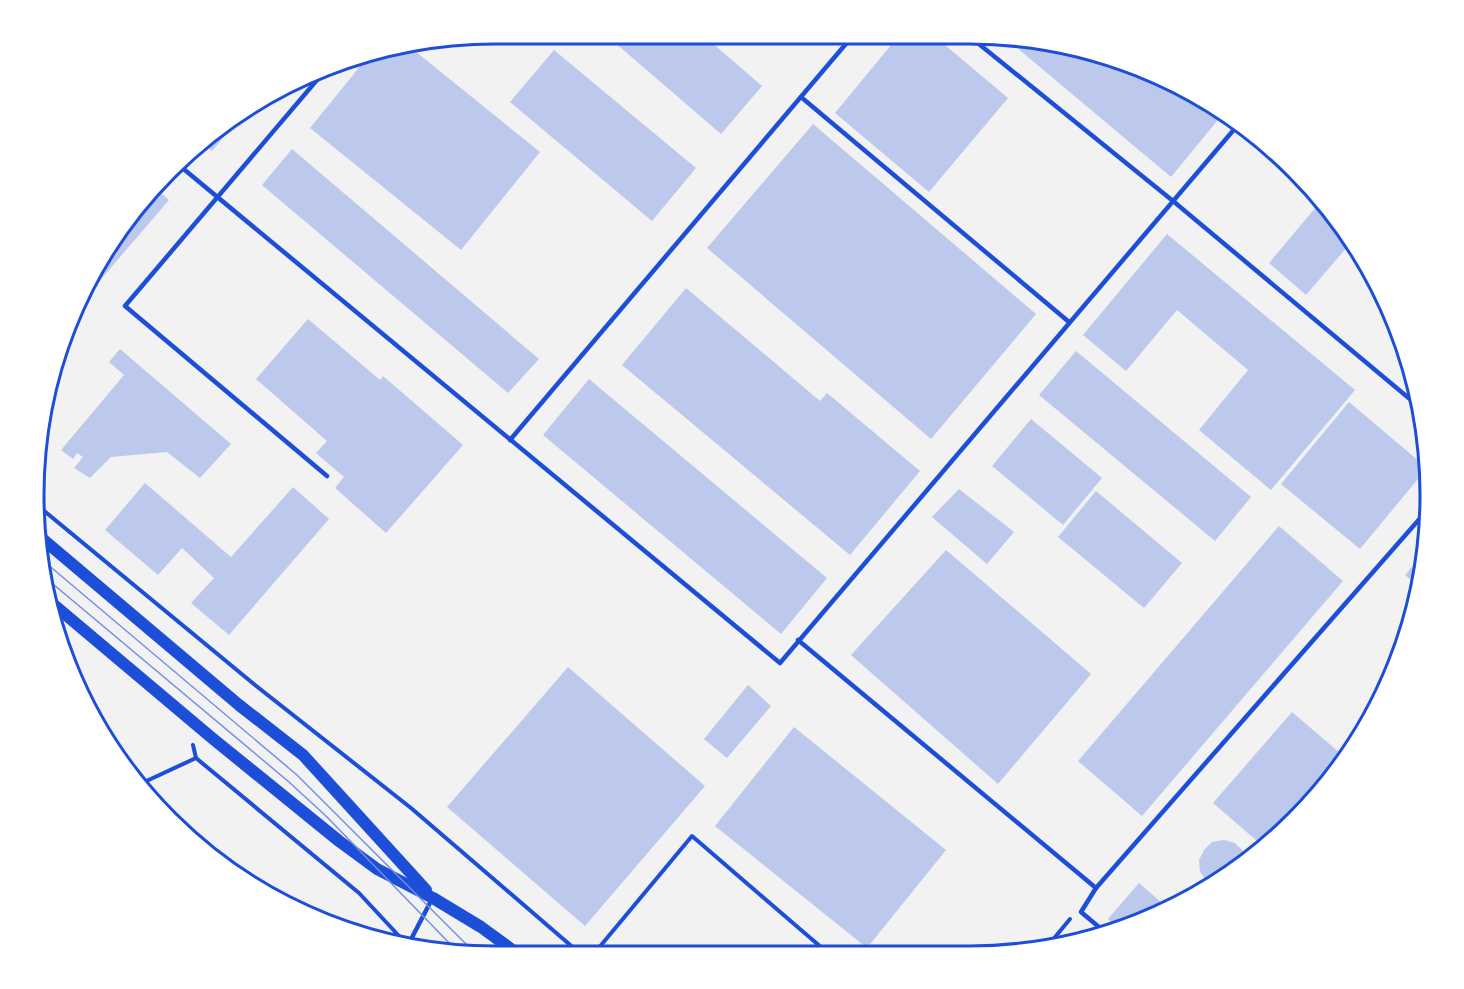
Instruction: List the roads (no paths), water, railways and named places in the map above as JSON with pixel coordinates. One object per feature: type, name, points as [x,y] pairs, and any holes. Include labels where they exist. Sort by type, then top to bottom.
[{"type":"main road","points":[[46,542],[239,705],[303,755],[433,898]]},
{"type":"main road","points":[[58,609],[339,841],[377,869],[433,898],[481,927],[507,946]]},
{"type":"lane","points":[[510,440],[846,44]]},
{"type":"lane","points":[[979,44],[1173,201],[1410,399]]},
{"type":"lane","points":[[317,80],[125,306],[327,476]]},
{"type":"lane","points":[[801,97],[1069,322]]},
{"type":"lane","points":[[183,169],[780,663],[1234,130]]},
{"type":"lane","points":[[1098,926],[1081,912],[1096,888],[1420,518]]},
{"type":"lane","points":[[798,640],[1096,888]]},
{"type":"lane","points":[[412,938],[433,898]]},
{"type":"tram line","points":[[49,566],[297,775],[467,945]]},
{"type":"tram line","points":[[52,584],[289,782],[327,817],[450,943]]}]
